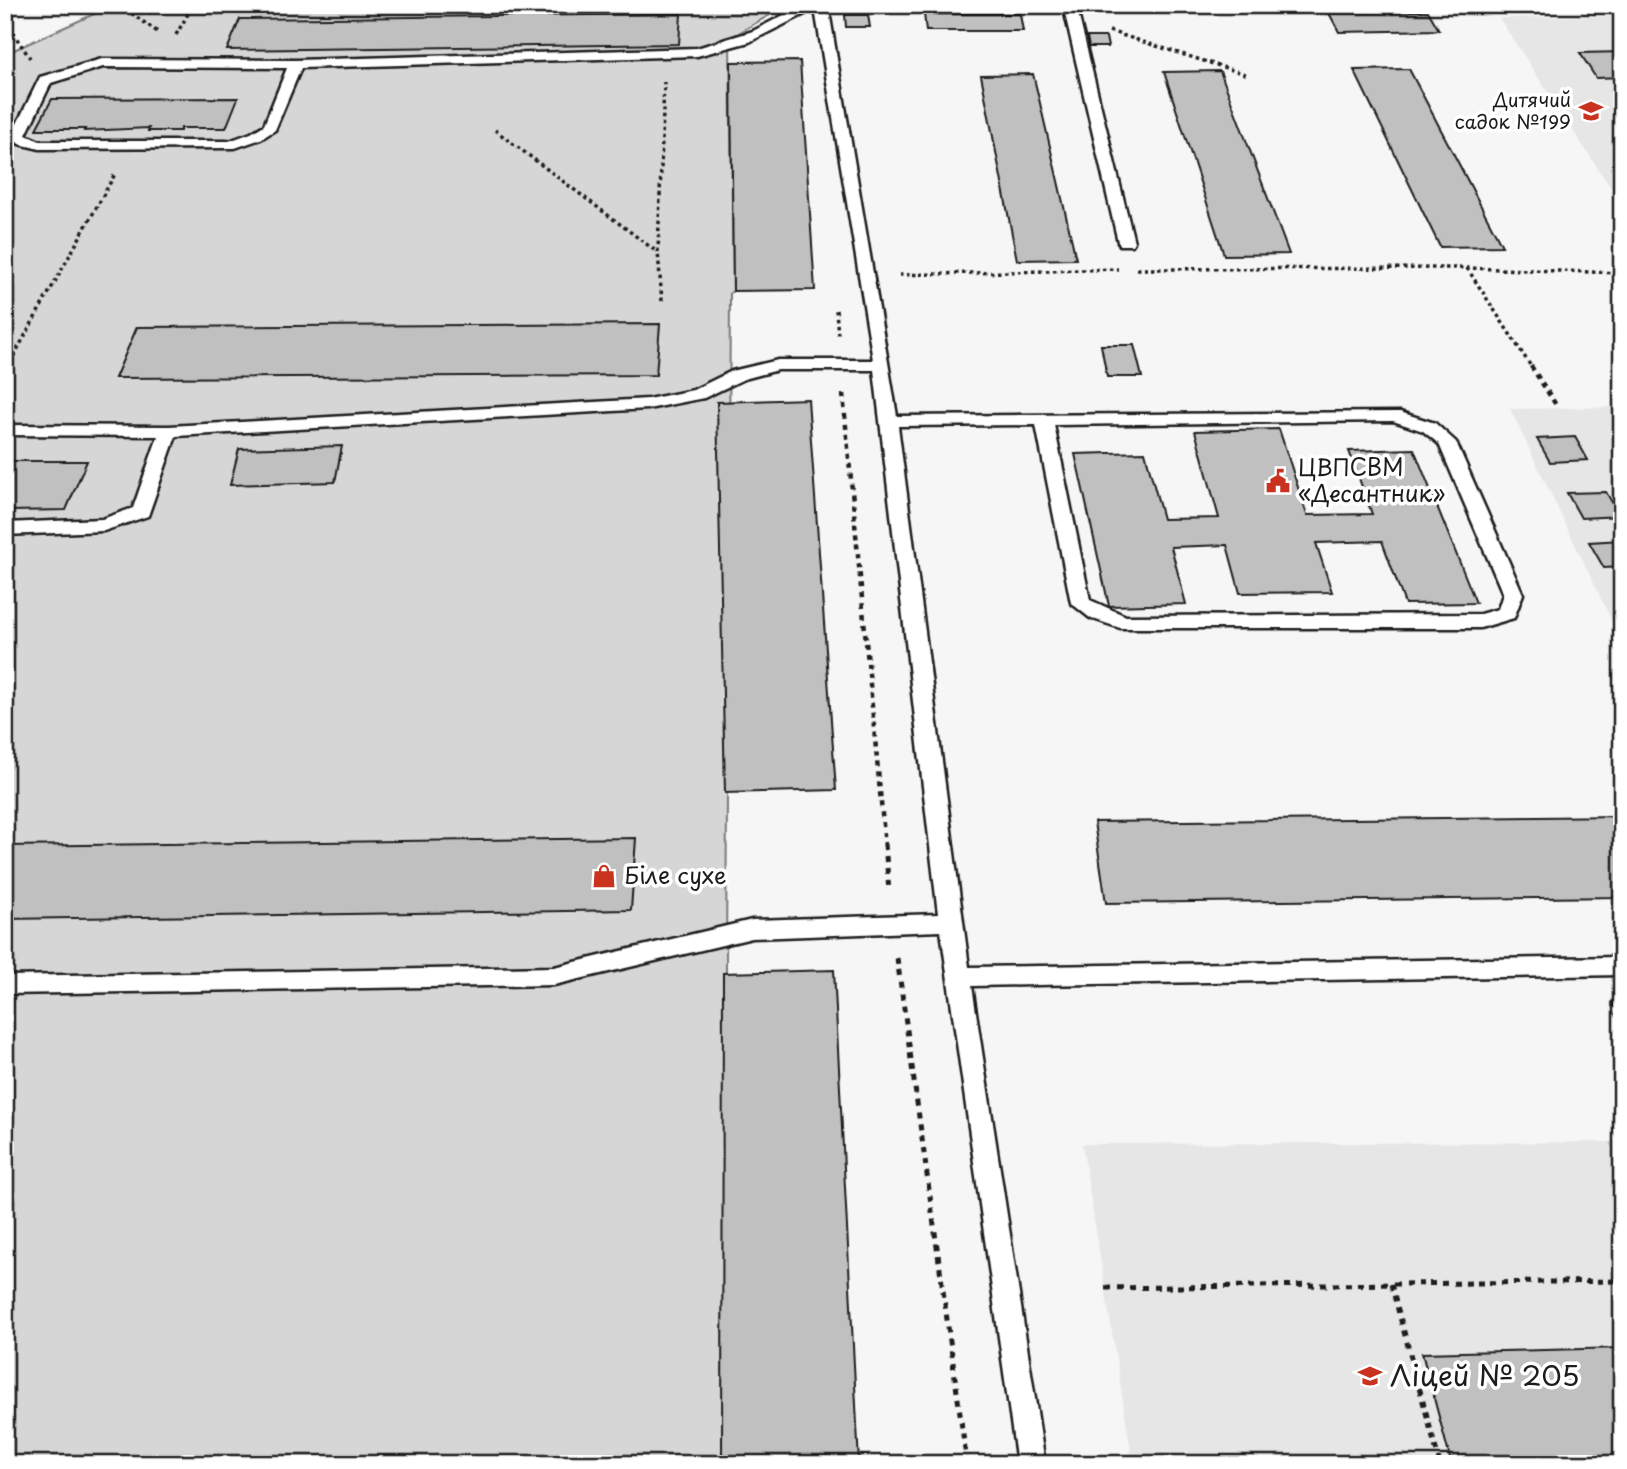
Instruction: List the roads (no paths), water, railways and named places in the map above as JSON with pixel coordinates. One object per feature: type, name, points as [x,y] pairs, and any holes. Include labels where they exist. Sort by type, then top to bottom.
[{"type":"lane","points":[[296,64],[270,127],[256,136],[230,145],[40,145],[24,141],[18,136],[45,80],[102,63],[296,64],[697,52],[730,46],[761,35],[813,5]]},
{"type":"lane","points":[[821,5],[882,365],[951,922],[1031,1464]]},
{"type":"lane","points":[[1071,12],[1126,242]]},
{"type":"lane","points":[[5,430],[169,431],[648,404],[698,394],[738,375],[778,365],[882,365]]},
{"type":"lane","points":[[889,421],[1394,416],[1429,427],[1447,442],[1513,594],[1507,613],[1480,621],[1126,623],[1093,612],[1081,603],[1044,421]]},
{"type":"lane","points":[[5,529],[104,525],[141,512],[169,431]]},
{"type":"lane","points":[[5,985],[554,976],[752,929],[951,922]]},
{"type":"lane","points":[[959,977],[1622,966]]},
{"type":"place","name":"Дитячий садок №199","points":[[1591,111]]},
{"type":"place","name":"ЦВПСВМ «Десантник»","points":[[1278,481]]},
{"type":"place","name":"Біле сухе","points":[[604,876]]},
{"type":"place","name":"Ліцей № 205","points":[[1370,1376]]}]
